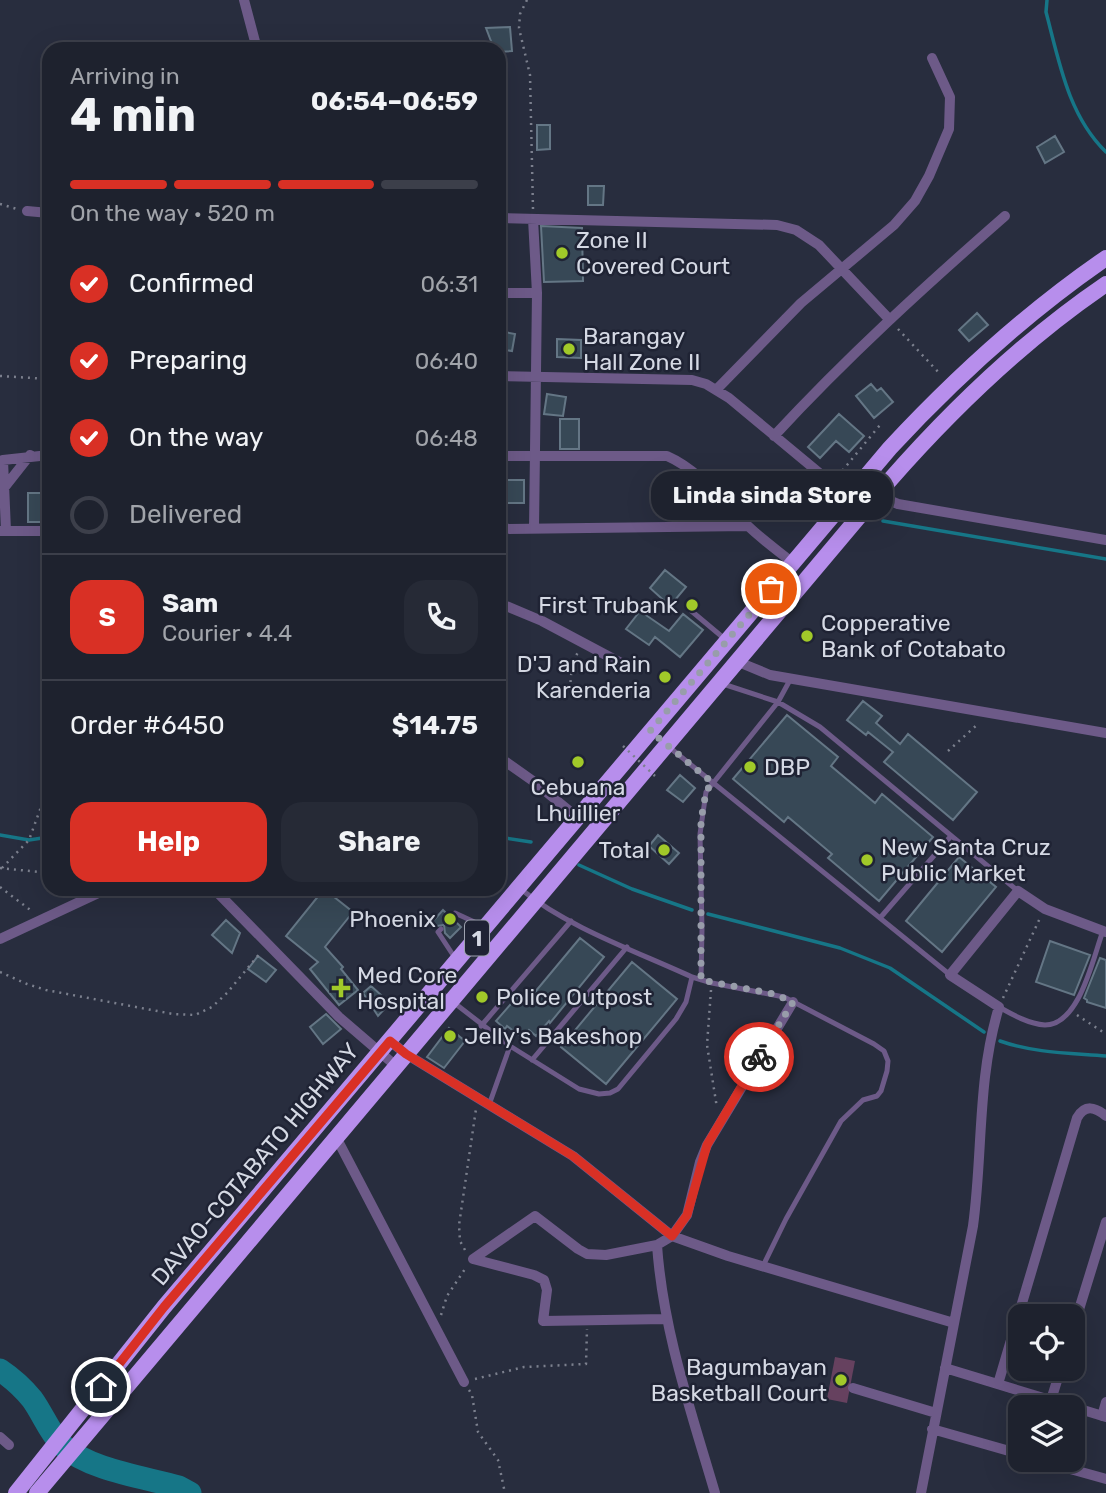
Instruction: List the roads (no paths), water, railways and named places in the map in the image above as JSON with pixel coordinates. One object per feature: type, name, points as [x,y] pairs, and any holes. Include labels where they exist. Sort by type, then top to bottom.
[{"type":"highway","name":"DAVAO-COTABATO HIGHWAY","points":[[37,1493],[41,1473],[71,1424],[164,1307],[847,497],[950,384],[1032,312],[1106,258]]},
{"type":"highway","name":"DAVAO-COTABATO HIGHWAY","points":[[16,1493],[85,1436],[876,495],[932,433],[990,376],[1065,312],[1106,284]]},
{"type":"highway","points":[[702,669],[718,682]]},
{"type":"highway","points":[[650,731],[667,745]]},
{"type":"street","points":[[244,0],[255,42]]},
{"type":"street","points":[[717,389],[785,319],[894,225],[915,201],[940,153],[949,129],[950,97],[932,58]]},
{"type":"street","points":[[27,211],[42,212]]},
{"type":"street","points":[[774,436],[821,385],[889,319],[1005,215]]},
{"type":"street","points":[[506,218],[777,225],[810,237],[889,319]]},
{"type":"street","points":[[533,219],[537,293],[534,529]]},
{"type":"street","points":[[506,293],[537,293]]},
{"type":"street","points":[[506,376],[677,379],[699,382],[717,389],[864,510]]},
{"type":"street","points":[[42,454],[3,460],[3,531],[42,531]]},
{"type":"street","points":[[4,488],[30,455]]},
{"type":"street","points":[[506,456],[667,456],[680,462],[706,483],[748,526],[793,563]]},
{"type":"street","points":[[860,482],[886,501],[909,507],[1106,540]]},
{"type":"street","points":[[506,529],[748,526]]},
{"type":"street","points":[[506,606],[621,663]]},
{"type":"street","points":[[736,661],[758,672],[790,679],[1106,733]]},
{"type":"street","points":[[506,762],[578,818]]},
{"type":"street","points":[[921,1493],[973,1226],[983,1087],[988,1049],[999,1007],[950,975],[1018,891],[1045,909],[1104,932]]},
{"type":"street","points":[[0,939],[92,896]]},
{"type":"street","points":[[221,896],[339,1017],[385,1046],[401,1060],[477,1098],[573,1156],[672,1236],[692,1245],[954,1323]]},
{"type":"street","points":[[666,1319],[543,1321],[547,1290],[544,1280],[473,1258],[535,1216],[587,1254],[606,1255],[657,1245],[672,1236],[687,1215],[700,1161],[720,1121],[793,1002]]},
{"type":"street","points":[[385,1046],[401,1060]]},
{"type":"street","points":[[998,1384],[1077,1118],[1088,1108],[1106,1116]]},
{"type":"street","points":[[336,1137],[464,1382]]},
{"type":"street","points":[[1081,1304],[1106,1222]]},
{"type":"street","points":[[657,1245],[666,1319],[682,1386],[715,1493]]},
{"type":"street","points":[[945,1368],[1034,1395]]},
{"type":"street","points":[[852,1388],[936,1413]]},
{"type":"street","points":[[1085,1411],[1104,1417],[1106,1402]]},
{"type":"street","points":[[932,1429],[1008,1451]]},
{"type":"street","points":[[0,1437],[9,1445]]},
{"type":"street","points":[[1081,1472],[1106,1479]]},
{"type":"lane","points":[[689,610],[726,640]]},
{"type":"lane","points":[[701,980],[701,820],[706,792],[778,702],[790,679]]},
{"type":"lane","points":[[718,682],[778,702],[820,727],[1018,891]]},
{"type":"lane","points":[[667,745],[950,975]]},
{"type":"lane","points":[[880,918],[951,836]]},
{"type":"lane","points":[[520,888],[536,901],[571,921],[692,977],[774,994],[884,1051],[888,1061],[884,1084],[877,1096],[863,1100],[841,1121],[763,1266]]},
{"type":"lane","points":[[451,918],[455,913],[486,928]]},
{"type":"lane","points":[[481,1026],[571,921]]},
{"type":"lane","points":[[441,929],[438,932],[457,962]]},
{"type":"lane","points":[[999,1007],[1022,1019],[1044,1025],[1055,1024],[1072,1011],[1104,932]]},
{"type":"lane","points":[[532,1060],[628,947]]},
{"type":"lane","points":[[435,988],[481,1026],[532,1060],[589,1093],[610,1093],[618,1089],[682,1010],[692,977]]},
{"type":"lane","points":[[489,1105],[510,1046]]},
{"type":"waterway","points":[[1047,0],[1046,12],[1067,86],[1082,121],[1106,152]]},
{"type":"waterway","points":[[883,521],[1106,559]]},
{"type":"waterway","points":[[0,835],[29,840],[42,838]]},
{"type":"waterway","points":[[506,838],[531,842]]},
{"type":"waterway","points":[[579,865],[632,889],[692,910]]},
{"type":"waterway","points":[[708,914],[840,948],[890,968],[984,1032]]},
{"type":"waterway","points":[[1000,1041],[1039,1050],[1106,1056]]},
{"type":"waterway","points":[[0,1370],[29,1395],[57,1440],[73,1454],[102,1467],[179,1487],[190,1493]]},
{"type":"place","name":"Zone II Covered Court","points":[[562,253]]},
{"type":"place","name":"Barangay Hall Zone II","points":[[569,349]]},
{"type":"place","name":"Linda sinda Store","points":[[771,589]]},
{"type":"place","name":"First Trubank","points":[[692,605]]},
{"type":"place","name":"Copperative Bank of Cotabato","points":[[807,636]]},
{"type":"place","name":"D'J and Rain Karenderia","points":[[665,677]]},
{"type":"place","name":"Cebuana Lhuillier","points":[[578,762]]},
{"type":"place","name":"DBP","points":[[750,767]]},
{"type":"place","name":"Total","points":[[664,850]]},
{"type":"place","name":"New Santa Cruz Public Market","points":[[867,860]]},
{"type":"place","name":"Phoenix","points":[[450,919]]},
{"type":"place","name":"Med Core Hospital","points":[[341,988]]},
{"type":"place","name":"Police Outpost","points":[[482,997]]},
{"type":"place","name":"Jelly's Bakeshop","points":[[450,1036]]},
{"type":"place","name":"Bagumbayan Basketball Court","points":[[841,1380]]}]
